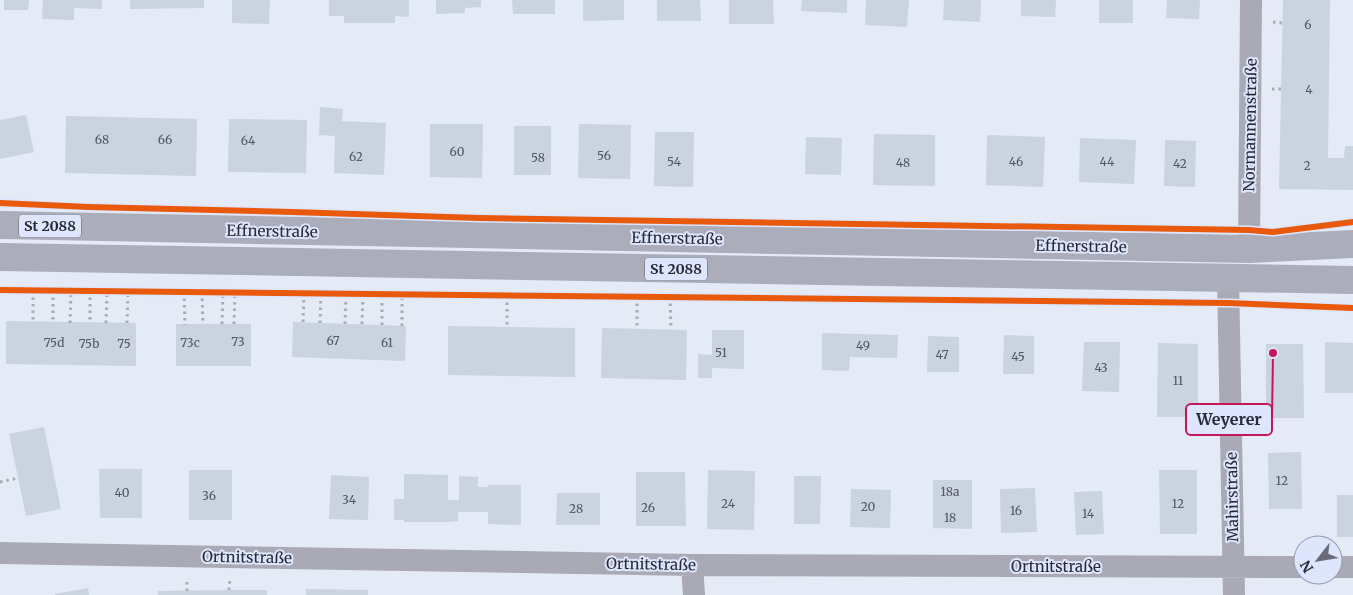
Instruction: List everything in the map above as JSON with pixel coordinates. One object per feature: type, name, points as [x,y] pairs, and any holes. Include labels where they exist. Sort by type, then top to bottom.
[{"type":"main road","name":"Effnerstraße","points":[[0,225],[1249,249],[1353,244]]},
{"type":"main road","name":"Effnerstraße","points":[[0,257],[1353,280]]},
{"type":"street","name":"Normannenstraße","points":[[1249,249],[1251,0]]},
{"type":"street","name":"Mahirstraße","points":[[1228,278],[1234,595]]},
{"type":"street","name":"Ortnitstraße","points":[[0,553],[692,565],[1293,567]]},
{"type":"street","points":[[692,565],[694,595]]},
{"type":"path","points":[[32,291],[33,322]]},
{"type":"path","points":[[53,291],[53,322]]},
{"type":"path","points":[[70,323],[71,291]]},
{"type":"path","points":[[90,291],[90,323]]},
{"type":"path","points":[[106,323],[107,292]]},
{"type":"path","points":[[127,323],[128,292]]},
{"type":"path","points":[[184,292],[185,325]]},
{"type":"path","points":[[202,292],[203,324]]},
{"type":"path","points":[[222,292],[222,324]]},
{"type":"path","points":[[234,324],[235,293]]},
{"type":"path","points":[[303,322],[304,293]]},
{"type":"path","points":[[320,323],[321,294]]},
{"type":"path","points":[[345,324],[346,294]]},
{"type":"path","points":[[362,324],[363,294]]},
{"type":"path","points":[[382,294],[382,325]]},
{"type":"path","points":[[402,294],[402,326]]},
{"type":"path","points":[[507,296],[508,327]]},
{"type":"path","points":[[637,297],[637,329]]},
{"type":"path","points":[[670,297],[671,329]]},
{"type":"path","points":[[0,482],[18,478]]},
{"type":"building","points":[[4,0],[29,0],[28,10],[4,10]]},
{"type":"building","points":[[43,0],[102,0],[102,9],[74,8],[74,20],[42,19]]},
{"type":"building","points":[[130,0],[204,0],[204,8],[130,9]]},
{"type":"building","points":[[232,0],[270,0],[269,24],[232,23]]},
{"type":"building","points":[[329,0],[409,0],[409,17],[395,16],[395,23],[344,23],[344,16],[329,16]]},
{"type":"building","points":[[436,0],[481,0],[481,7],[465,8],[465,13],[436,14]]},
{"type":"building","points":[[512,0],[555,0],[555,14],[513,14]]},
{"type":"building","points":[[583,0],[624,0],[624,20],[583,21]]},
{"type":"building","points":[[657,0],[700,0],[701,21],[657,21]]},
{"type":"building","points":[[729,0],[773,0],[774,24],[729,24]]},
{"type":"building","points":[[802,0],[847,0],[847,13],[801,11]]},
{"type":"building","points":[[866,0],[909,0],[907,27],[865,25]]},
{"type":"building","points":[[944,0],[981,0],[980,22],[943,20]]},
{"type":"building","points":[[1021,0],[1056,0],[1055,17],[1021,16]]},
{"type":"building","points":[[1099,0],[1133,0],[1133,23],[1099,23]]},
{"type":"building","points":[[1167,0],[1200,0],[1199,19],[1166,18]]},
{"type":"building","points":[[1283,0],[1330,0],[1328,158],[1344,158],[1345,146],[1353,146],[1353,190],[1279,189]]},
{"type":"building","points":[[320,107],[343,109],[342,121],[386,123],[384,175],[334,173],[335,136],[319,135]]},
{"type":"building","points":[[26,115],[34,152],[0,159],[0,120]]},
{"type":"building","points":[[66,116],[197,119],[196,176],[65,173]]},
{"type":"building","points":[[229,119],[307,120],[306,173],[228,172]]},
{"type":"building","points":[[430,124],[483,124],[482,178],[430,177]]},
{"type":"building","points":[[579,124],[631,125],[630,179],[578,178]]},
{"type":"building","points":[[514,126],[551,126],[551,175],[514,175]]},
{"type":"building","points":[[655,132],[694,132],[693,187],[654,186]]},
{"type":"building","points":[[874,134],[935,135],[935,186],[873,185]]},
{"type":"building","points":[[987,135],[1045,137],[1043,187],[986,185]]},
{"type":"building","points":[[806,137],[842,138],[841,175],[805,174]]},
{"type":"building","points":[[1080,138],[1136,140],[1134,184],[1079,182]]},
{"type":"building","points":[[1165,140],[1196,141],[1195,187],[1164,186]]},
{"type":"building","points":[[6,321],[136,323],[136,366],[6,364]]},
{"type":"building","points":[[293,322],[406,326],[405,361],[292,357]]},
{"type":"building","points":[[176,324],[251,324],[251,366],[176,366]]},
{"type":"building","points":[[448,326],[575,328],[575,377],[448,375]]},
{"type":"building","points":[[602,328],[687,330],[686,380],[601,378]]},
{"type":"building","points":[[712,330],[744,330],[744,369],[712,368],[712,378],[698,378],[698,354],[712,355]]},
{"type":"building","points":[[822,333],[898,335],[897,358],[850,357],[849,371],[822,370]]},
{"type":"building","points":[[1004,335],[1034,336],[1034,374],[1003,374]]},
{"type":"building","points":[[928,336],[959,337],[959,372],[927,372]]},
{"type":"building","points":[[1084,342],[1120,342],[1119,392],[1082,391]]},
{"type":"building","points":[[1325,342],[1353,343],[1353,393],[1325,393]]},
{"type":"building","points":[[1158,343],[1198,344],[1198,417],[1157,417]]},
{"type":"building","points":[[1266,344],[1303,344],[1304,418],[1266,418]]},
{"type":"building","points":[[44,427],[61,509],[26,516],[9,434]]},
{"type":"building","points":[[1301,452],[1302,509],[1269,509],[1268,453]]},
{"type":"building","points":[[99,469],[142,469],[142,518],[100,518]]},
{"type":"building","points":[[189,470],[232,470],[232,520],[189,520]]},
{"type":"building","points":[[708,470],[755,471],[754,530],[707,529]]},
{"type":"building","points":[[1159,470],[1197,470],[1197,534],[1160,534]]},
{"type":"building","points":[[636,472],[685,472],[686,526],[636,526]]},
{"type":"building","points":[[404,474],[448,475],[448,500],[459,500],[459,476],[478,477],[478,487],[488,487],[488,485],[521,485],[521,525],[488,524],[488,512],[458,512],[458,521],[447,522],[404,522],[404,520],[394,520],[394,499],[404,499]]},
{"type":"building","points":[[331,475],[369,477],[368,520],[329,519]]},
{"type":"building","points":[[794,476],[821,476],[820,524],[794,524]]},
{"type":"building","points":[[933,480],[972,480],[972,529],[933,528]]},
{"type":"building","points":[[1035,488],[1037,532],[1001,533],[1000,489]]},
{"type":"building","points":[[851,489],[891,490],[890,528],[850,527]]},
{"type":"building","points":[[1102,491],[1104,534],[1076,535],[1074,492]]},
{"type":"building","points":[[557,493],[600,493],[600,525],[556,525]]},
{"type":"building","points":[[1337,495],[1353,495],[1353,537],[1337,535]]},
{"type":"building","points":[[88,588],[89,595],[55,595],[55,594]]},
{"type":"building","points":[[306,589],[368,590],[368,595],[306,595]]},
{"type":"building","points":[[267,590],[267,595],[158,595],[158,591]]},
{"type":"cycle path","points":[[0,203],[479,218],[1249,230],[1273,232],[1353,222]]},
{"type":"cycle path","points":[[0,290],[1228,303],[1353,308]]},
{"type":"place","name":"Weyerer","points":[[1273,353]]}]
